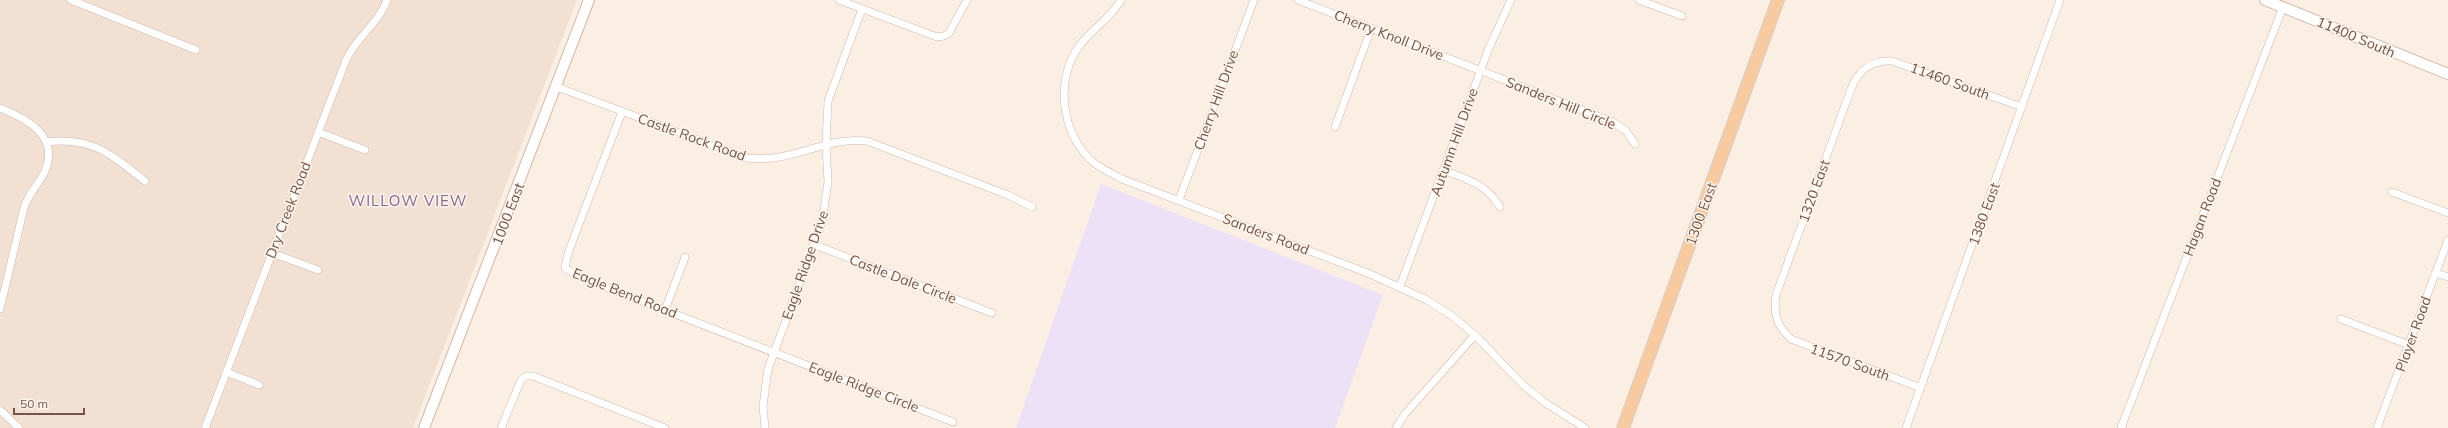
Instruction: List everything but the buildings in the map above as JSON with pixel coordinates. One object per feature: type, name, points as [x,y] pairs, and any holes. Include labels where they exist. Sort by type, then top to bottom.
[{"type":"main road","name":"1300 East","points":[[1623,428],[1778,0]]},
{"type":"street","points":[[71,0],[196,50]]},
{"type":"street","name":"Dry Creek Road","points":[[205,428],[350,50],[379,15],[387,0]]},
{"type":"street","name":"1000 East","points":[[424,428],[557,87],[589,0]]},
{"type":"street","points":[[839,0],[931,35],[944,36],[949,33],[967,0]]},
{"type":"street","name":"Sanders Road","points":[[1122,0],[1113,12],[1079,46],[1071,61],[1064,95],[1065,114],[1080,148],[1093,162],[1122,178],[1400,286],[1452,316],[1475,334],[1523,385],[1544,402],[1585,428]]},
{"type":"street","name":"Cherry Hill Drive","points":[[1179,200],[1254,0]]},
{"type":"street","name":"Cherry Knoll Drive","points":[[1298,0],[1480,70]]},
{"type":"street","name":"Autumn Hill Drive","points":[[1400,286],[1480,70],[1511,0]]},
{"type":"street","points":[[1639,0],[1682,16]]},
{"type":"street","name":"1380 East","points":[[1906,428],[2060,0]]},
{"type":"street","name":"11400 South","points":[[2265,0],[2448,74]]},
{"type":"street","name":"Hagan Road","points":[[2121,428],[2283,7]]},
{"type":"street","name":"Eagle Ridge Drive","points":[[765,428],[764,387],[774,352],[814,245],[826,201],[828,101],[862,9]]},
{"type":"street","points":[[1335,127],[1372,28]]},
{"type":"street","name":"11460 South","points":[[1878,62],[1900,63],[2022,107]]},
{"type":"street","name":"1320 East","points":[[1782,331],[1775,314],[1776,295],[1851,89],[1861,71],[1878,62]]},
{"type":"street","name":"Sanders Hill Circle","points":[[1480,70],[1614,122],[1626,131],[1635,144]]},
{"type":"street","name":"Castle Rock Road","points":[[557,87],[747,158],[764,160],[781,159],[844,140],[867,141],[1008,194],[1032,207]]},
{"type":"street","points":[[0,108],[33,124],[46,142],[48,158],[45,170],[25,206],[0,309]]},
{"type":"street","name":"Eagle Bend Road","points":[[622,112],[568,253],[565,268],[577,276],[774,352]]},
{"type":"street","points":[[318,132],[365,150]]},
{"type":"street","points":[[46,142],[68,140],[83,141],[103,151],[144,181]]},
{"type":"street","points":[[1443,170],[1479,184],[1492,194],[1500,207]]},
{"type":"street","points":[[2392,192],[2448,213]]},
{"type":"street","name":"Player Road","points":[[2377,428],[2448,240]]},
{"type":"street","name":"Castle Dale Circle","points":[[814,245],[992,313]]},
{"type":"street","points":[[272,253],[318,270]]},
{"type":"street","points":[[665,310],[685,257]]},
{"type":"street","points":[[2435,273],[2448,277]]},
{"type":"street","points":[[2341,319],[2409,345]]},
{"type":"street","name":"11570 South","points":[[1782,331],[1803,346],[1921,388]]},
{"type":"street","points":[[1396,428],[1405,414],[1475,334]]},
{"type":"street","name":"Eagle Ridge Circle","points":[[774,352],[953,422]]},
{"type":"street","points":[[226,372],[259,385]]},
{"type":"street","points":[[501,428],[521,380],[526,376],[533,376],[666,428]]},
{"type":"street","points":[[0,410],[19,428]]},
{"type":"shaded area","points":[[0,0],[577,0],[413,428],[0,428]]},
{"type":"shaded area","points":[[1101,184],[1383,295],[1335,428],[1016,428]]},
{"type":"district","name":"WILLOW VIEW","points":[[408,201]]}]
